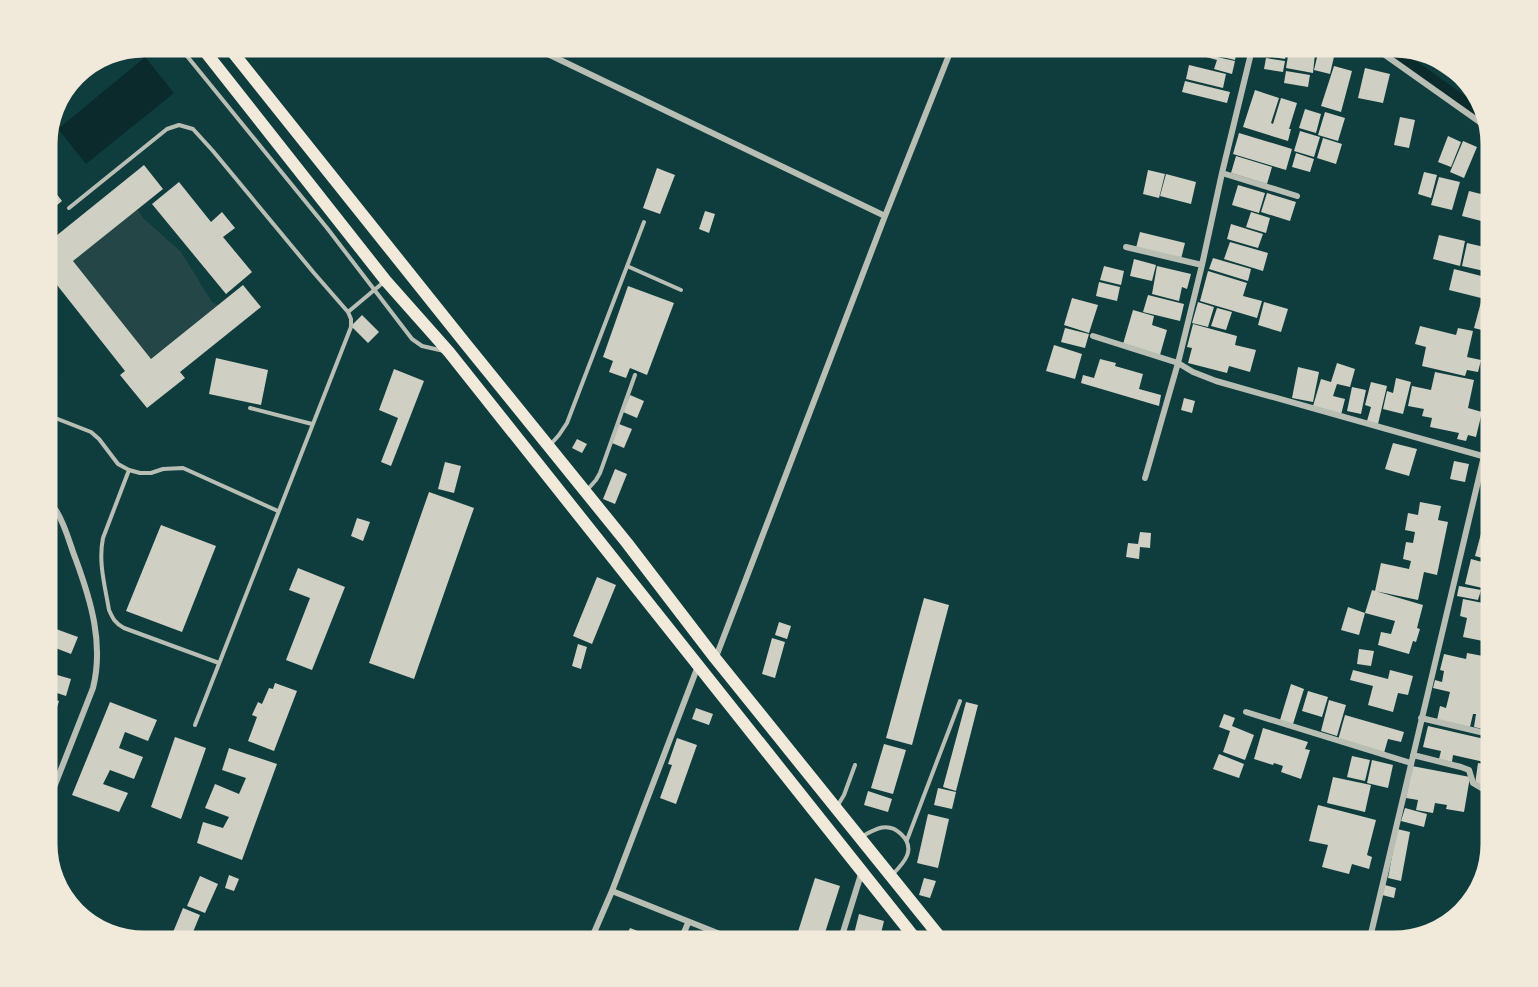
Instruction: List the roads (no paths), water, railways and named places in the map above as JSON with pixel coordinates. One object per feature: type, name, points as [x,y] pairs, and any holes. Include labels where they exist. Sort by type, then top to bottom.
[{"type":"main road","points":[[209,55],[386,281],[449,352],[910,932]]},
{"type":"main road","points":[[235,55],[936,932]]},
{"type":"main road","points":[[297,167],[314,155]]},
{"type":"street","points":[[550,55],[885,216]]},
{"type":"street","points":[[715,658],[949,55]]},
{"type":"street","points":[[1145,478],[1178,363],[1251,55]]},
{"type":"street","points":[[1385,55],[1480,122]]},
{"type":"street","points":[[1222,173],[1297,196]]},
{"type":"street","points":[[1126,247],[1202,265]]},
{"type":"street","points":[[1093,336],[1178,363],[1216,381],[1482,456]]},
{"type":"street","points":[[1371,932],[1482,465]]},
{"type":"street","points":[[56,511],[89,598],[98,653],[97,674],[93,688],[56,782]]},
{"type":"street","points":[[594,932],[699,665]]},
{"type":"street","points":[[1246,712],[1411,763]]},
{"type":"street","points":[[1422,718],[1482,732]]},
{"type":"street","points":[[1413,755],[1469,770],[1473,783],[1482,788]]},
{"type":"street","points":[[843,932],[862,871]]},
{"type":"street","points":[[612,891],[713,932]]},
{"type":"street","points":[[684,932],[688,923]]},
{"type":"lane","points":[[186,55],[313,211],[412,339],[422,346],[449,352]]},
{"type":"lane","points":[[69,208],[167,129],[179,125],[193,129],[348,312],[351,319],[351,327],[195,725]]},
{"type":"lane","points":[[548,446],[567,423],[644,222]]},
{"type":"lane","points":[[627,266],[681,290]]},
{"type":"lane","points":[[348,312],[386,281]]},
{"type":"lane","points":[[585,491],[600,473],[635,375]]},
{"type":"lane","points":[[250,408],[312,424]]},
{"type":"lane","points":[[56,418],[91,432],[118,464],[129,470],[151,473],[163,469],[183,468],[278,511]]},
{"type":"lane","points":[[129,470],[101,549],[100,558],[112,617],[115,623],[124,628],[219,663]]},
{"type":"lane","points":[[907,840],[960,701]]},
{"type":"lane","points":[[836,808],[844,795],[855,765]]},
{"type":"lane","points":[[860,838],[876,828],[891,827],[897,829],[907,840],[908,854],[904,863],[892,876]]},
{"type":"waterway","points":[[1394,55],[1478,115]]}]
